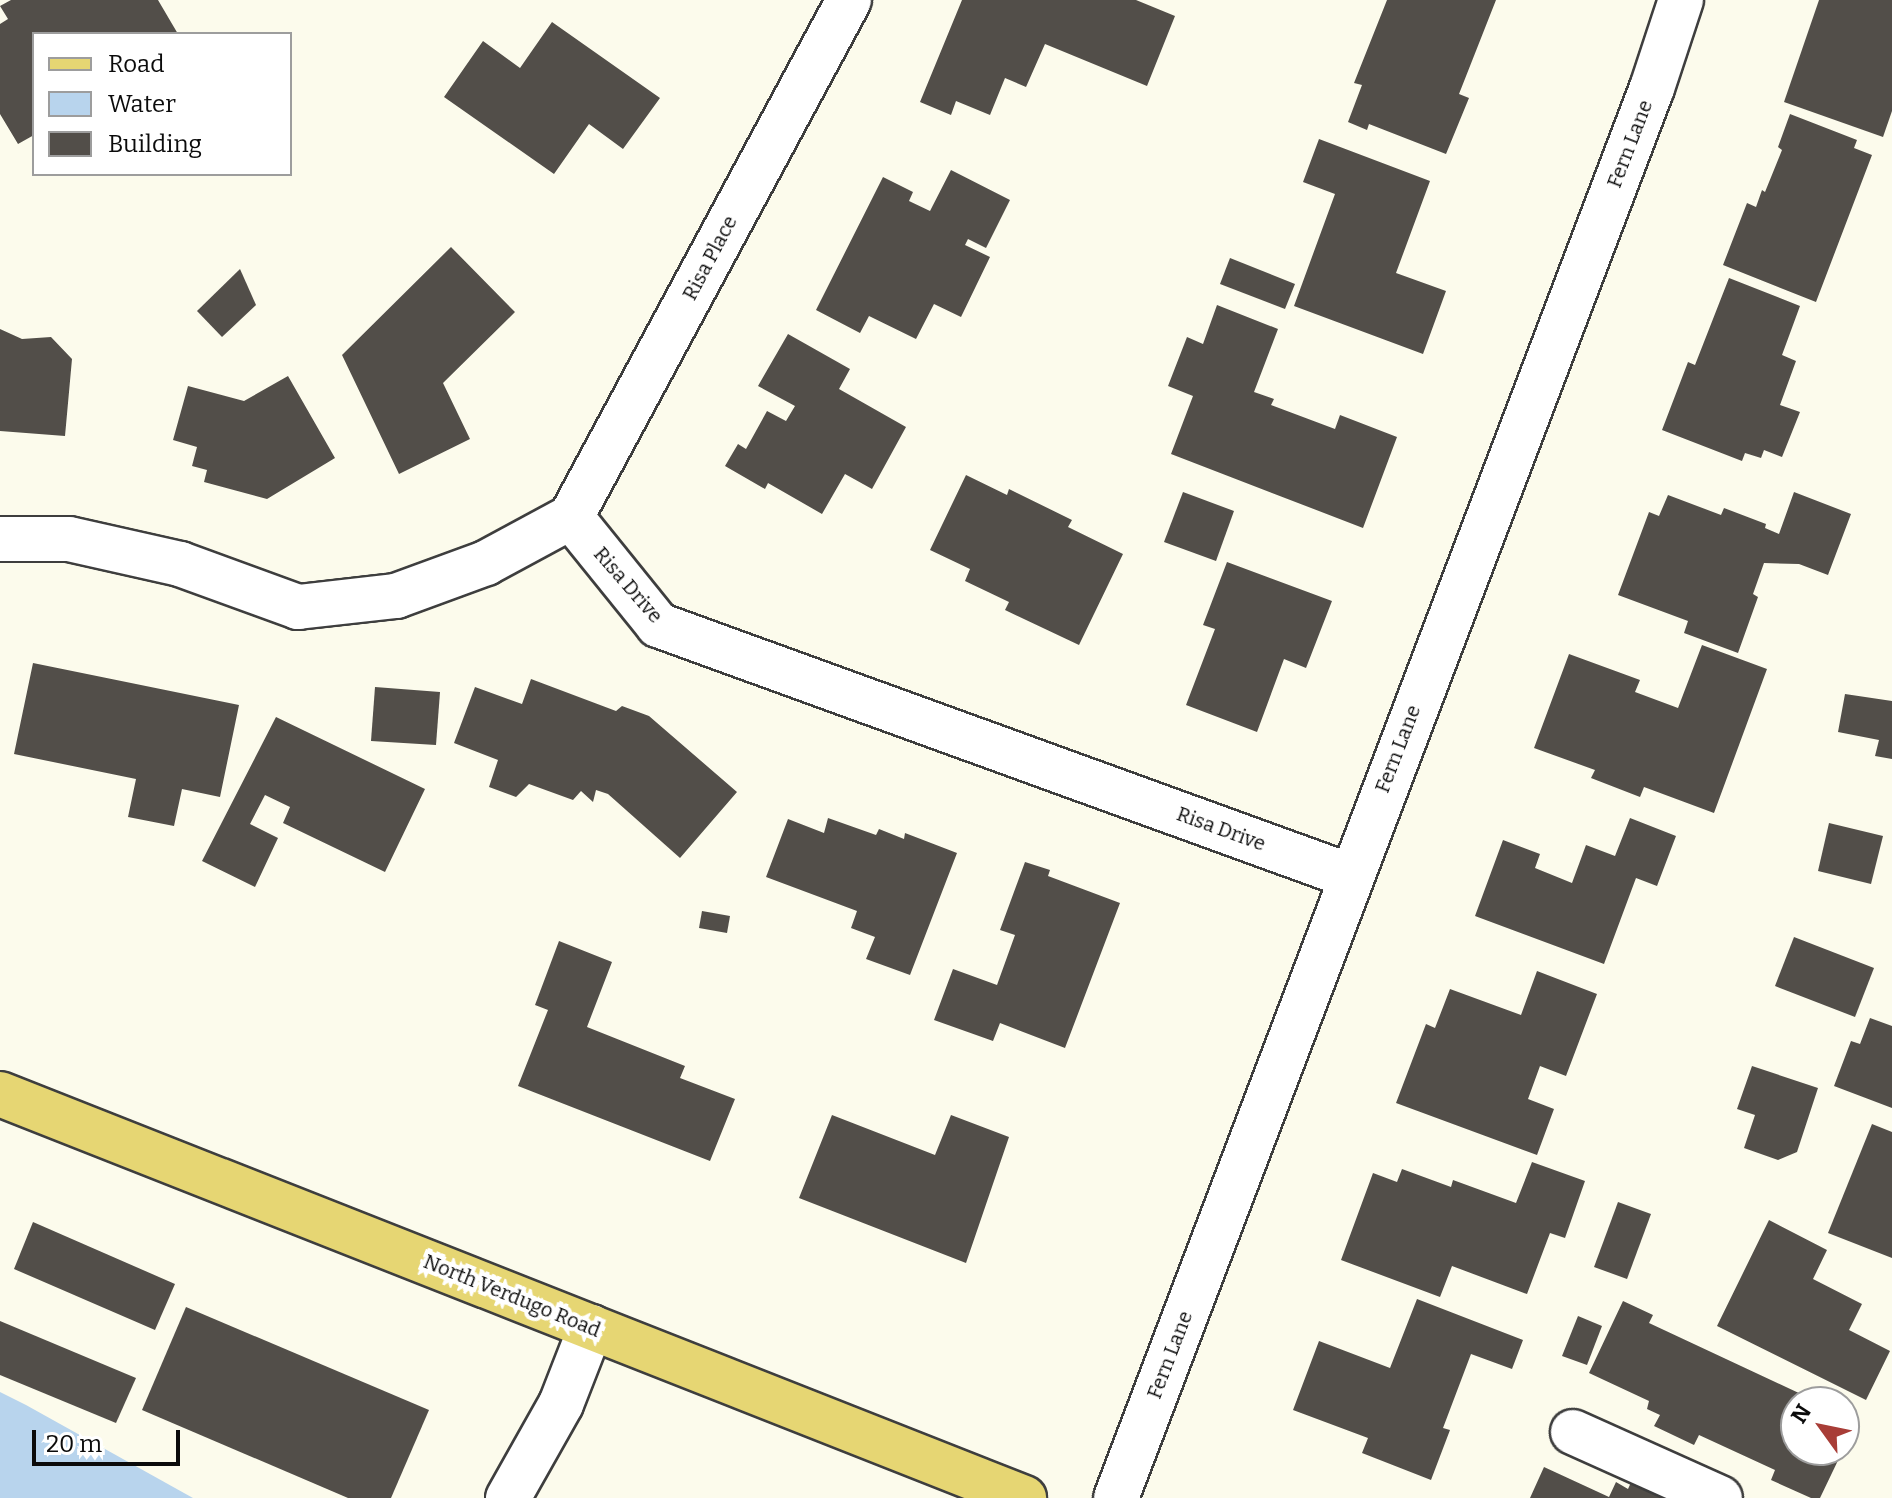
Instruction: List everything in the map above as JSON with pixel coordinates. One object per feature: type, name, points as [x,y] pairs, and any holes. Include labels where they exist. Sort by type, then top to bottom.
[{"type":"main road","name":"North Verdugo Road","points":[[0,1094],[1024,1498]]},
{"type":"street","name":"Risa Place","points":[[571,517],[849,0]]},
{"type":"street","name":"Fern Lane","points":[[1116,1498],[1646,103],[1681,0]]},
{"type":"street","points":[[0,539],[69,539],[180,564],[298,607],[396,596],[486,563],[571,517]]},
{"type":"street","name":"Risa Drive","points":[[571,517],[658,625],[1350,876]]},
{"type":"street","points":[[508,1498],[561,1404],[591,1327]]},
{"type":"street","points":[[1573,1432],[1720,1498]]},
{"type":"water","points":[[0,1392],[26,1405],[193,1498],[0,1498]]},
{"type":"building","points":[[11,0],[158,0],[177,32],[32,32],[32,136],[18,144],[0,114],[0,24],[8,19],[0,6]]},
{"type":"building","points":[[962,0],[1136,0],[1175,16],[1147,86],[1045,44],[1026,87],[1005,78],[990,115],[956,101],[951,115],[920,102]]},
{"type":"building","points":[[1387,0],[1496,0],[1459,94],[1469,98],[1446,154],[1369,124],[1367,130],[1348,122],[1362,85],[1354,83]]},
{"type":"building","points":[[1819,0],[1892,0],[1892,111],[1883,137],[1784,102]]},
{"type":"building","points":[[552,22],[660,98],[623,149],[589,124],[554,174],[444,97],[483,41],[520,68]]},
{"type":"building","points":[[1790,114],[1857,140],[1854,148],[1872,155],[1816,302],[1723,265],[1747,203],[1756,207],[1762,190],[1765,192],[1782,150],[1778,147]]},
{"type":"building","points":[[1319,139],[1430,181],[1396,273],[1446,291],[1423,354],[1294,306],[1335,194],[1303,182]]},
{"type":"building","points":[[951,170],[1010,200],[986,248],[968,239],[965,245],[990,257],[961,317],[934,304],[916,339],[869,316],[860,333],[816,310],[883,177],[913,192],[909,201],[930,211]]},
{"type":"building","points":[[451,247],[515,312],[443,383],[470,439],[399,474],[342,355]]},
{"type":"building","points":[[1230,258],[1295,284],[1285,309],[1220,284]]},
{"type":"building","points":[[240,269],[256,305],[222,337],[197,311]]},
{"type":"building","points":[[1729,278],[1800,306],[1782,355],[1796,361],[1780,405],[1800,412],[1782,457],[1764,450],[1761,458],[1745,453],[1742,461],[1662,430],[1688,362],[1695,365]]},
{"type":"building","points":[[1217,305],[1278,329],[1254,392],[1274,399],[1271,405],[1335,429],[1340,415],[1397,437],[1363,528],[1171,454],[1193,396],[1168,386],[1187,337],[1203,344]]},
{"type":"building","points":[[0,329],[22,339],[51,337],[72,359],[65,436],[0,431]]},
{"type":"building","points":[[788,334],[850,369],[839,389],[906,427],[872,489],[845,474],[822,514],[768,483],[765,489],[725,466],[738,444],[746,449],[767,411],[786,421],[795,406],[758,386]]},
{"type":"building","points":[[288,376],[335,458],[267,499],[204,482],[207,470],[192,466],[197,447],[173,440],[188,386],[244,401]]},
{"type":"building","points":[[966,475],[1007,495],[1009,489],[1072,520],[1068,527],[1123,554],[1079,645],[1005,610],[1009,602],[965,581],[970,569],[930,550]]},
{"type":"building","points":[[1183,492],[1234,511],[1216,561],[1164,542]]},
{"type":"building","points":[[1794,492],[1851,514],[1828,575],[1799,564],[1764,563],[1753,594],[1758,597],[1738,653],[1684,633],[1688,621],[1618,595],[1649,512],[1659,516],[1668,495],[1721,515],[1724,508],[1766,524],[1765,528],[1779,534]]},
{"type":"building","points":[[1227,562],[1332,601],[1306,668],[1284,659],[1257,732],[1186,705],[1215,629],[1203,625]]},
{"type":"building","points":[[1702,645],[1767,669],[1714,813],[1644,787],[1640,797],[1591,778],[1595,770],[1534,748],[1569,654],[1640,680],[1635,692],[1678,708]]},
{"type":"building","points":[[33,663],[239,705],[220,797],[182,789],[174,826],[128,817],[136,779],[14,754]]},
{"type":"building","points":[[531,679],[616,711],[622,706],[649,716],[737,792],[680,858],[608,794],[596,790],[593,802],[581,791],[573,800],[529,784],[516,797],[489,787],[498,760],[454,743],[475,687],[522,704]]},
{"type":"building","points":[[375,687],[440,692],[436,745],[371,741]]},
{"type":"building","points":[[1845,694],[1892,701],[1892,759],[1875,756],[1879,740],[1838,732]]},
{"type":"building","points":[[276,717],[425,789],[385,872],[283,823],[290,807],[265,795],[250,824],[278,838],[255,887],[202,861]]},
{"type":"building","points":[[828,818],[876,835],[879,829],[904,839],[905,833],[957,853],[910,975],[866,959],[875,937],[851,928],[857,911],[766,877],[788,819],[824,833]]},
{"type":"building","points":[[1630,818],[1676,836],[1657,886],[1636,878],[1604,964],[1475,916],[1503,840],[1540,854],[1535,868],[1572,883],[1586,845],[1615,856]]},
{"type":"building","points":[[1829,823],[1883,836],[1871,884],[1818,871]]},
{"type":"building","points":[[1025,862],[1050,870],[1048,876],[1120,903],[1065,1048],[1000,1023],[993,1041],[934,1020],[953,969],[997,985],[1015,935],[1000,930]]},
{"type":"building","points":[[702,911],[730,916],[727,933],[699,928]]},
{"type":"building","points":[[1794,937],[1874,968],[1855,1017],[1775,986]]},
{"type":"building","points":[[559,941],[612,962],[587,1027],[685,1066],[680,1078],[735,1099],[710,1161],[518,1086],[548,1010],[535,1005]]},
{"type":"building","points":[[1537,971],[1597,994],[1566,1076],[1540,1066],[1528,1099],[1554,1109],[1537,1155],[1396,1103],[1426,1024],[1435,1028],[1450,989],[1521,1015]]},
{"type":"building","points":[[1870,1018],[1892,1026],[1892,1108],[1834,1086],[1851,1041],[1860,1044]]},
{"type":"building","points":[[1752,1066],[1818,1088],[1797,1152],[1778,1160],[1744,1148],[1755,1115],[1737,1109]]},
{"type":"building","points":[[832,1115],[935,1155],[951,1115],[1009,1137],[966,1263],[799,1198]]},
{"type":"building","points":[[1872,1124],[1892,1132],[1892,1258],[1828,1233]]},
{"type":"building","points":[[1532,1162],[1585,1181],[1565,1238],[1550,1233],[1527,1294],[1452,1266],[1440,1297],[1341,1260],[1373,1173],[1397,1182],[1402,1169],[1451,1187],[1453,1180],[1516,1203]]},
{"type":"building","points":[[1618,1202],[1651,1214],[1627,1279],[1594,1267]]},
{"type":"building","points":[[1769,1220],[1827,1250],[1813,1279],[1862,1304],[1849,1330],[1890,1351],[1866,1400],[1860,1397],[1860,1386],[1838,1386],[1717,1326]]},
{"type":"building","points":[[33,1222],[175,1284],[155,1330],[14,1269]]},
{"type":"building","points":[[1417,1299],[1523,1340],[1512,1369],[1471,1354],[1443,1428],[1450,1430],[1431,1480],[1362,1453],[1368,1438],[1293,1410],[1319,1341],[1390,1368]]},
{"type":"building","points":[[1623,1301],[1653,1315],[1649,1323],[1784,1386],[1780,1386],[1780,1466],[1835,1466],[1820,1498],[1811,1498],[1771,1480],[1775,1470],[1699,1435],[1694,1445],[1654,1426],[1660,1415],[1647,1409],[1649,1401],[1589,1373]]},
{"type":"building","points":[[186,1307],[429,1410],[391,1498],[348,1498],[142,1410]]},
{"type":"building","points":[[1578,1316],[1602,1326],[1587,1365],[1562,1356]]},
{"type":"building","points":[[0,1321],[136,1378],[116,1423],[0,1375]]},
{"type":"building","points":[[1544,1467],[1609,1497],[1616,1482],[1628,1489],[1633,1478],[1674,1498],[1530,1498]]}]
